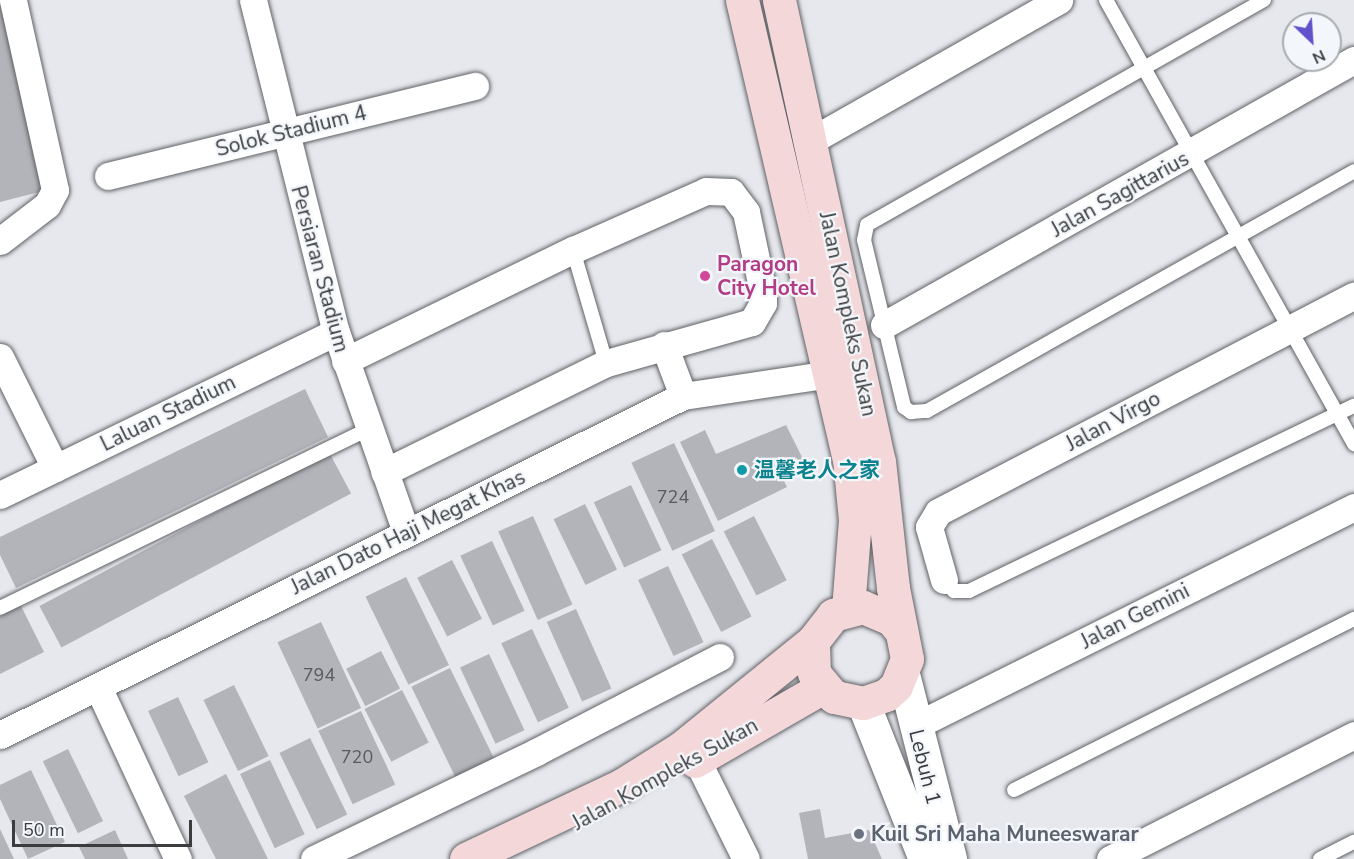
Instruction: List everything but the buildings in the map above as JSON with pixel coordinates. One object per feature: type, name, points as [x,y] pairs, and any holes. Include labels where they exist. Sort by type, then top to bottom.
[{"type":"main road","name":"Jalan Kompleks Sukan","points":[[466,859],[622,785],[681,748],[813,641],[820,626],[848,608],[855,520],[849,458],[742,0]]},
{"type":"main road","name":"Jalan Kompleks Sukan","points":[[779,0],[812,140],[879,461],[901,631],[907,659],[903,674]]},
{"type":"main road","points":[[848,608],[878,611],[901,631]]},
{"type":"main road","points":[[813,641],[811,658],[823,687],[834,697],[862,703],[886,695],[903,674]]},
{"type":"main road","name":"Jalan Kompleks Sukan","points":[[507,859],[634,796],[823,687]]},
{"type":"street","points":[[0,241],[47,206],[55,190],[13,0]]},
{"type":"street","name":"Persiaran Stadium","points":[[253,0],[284,133],[336,332],[368,429],[406,532]]},
{"type":"street","points":[[812,140],[1059,0]]},
{"type":"street","name":"Jalan Sagittarius","points":[[884,325],[1354,60]]},
{"type":"street","name":"Solok Stadium 4","points":[[108,176],[475,86]]},
{"type":"street","points":[[345,361],[573,250],[706,191],[731,192],[740,200],[763,292],[759,313],[742,326],[664,345],[606,363],[384,472]]},
{"type":"street","name":"Jalan Virgo","points":[[944,580],[929,527],[938,512],[1354,295]]},
{"type":"street","name":"Laluan Stadium","points":[[0,495],[336,332]]},
{"type":"street","points":[[664,345],[684,396]]},
{"type":"street","points":[[0,357],[56,468]]},
{"type":"street","name":"Jalan Dato Haji Megat Khas","points":[[0,735],[684,396],[831,374]]},
{"type":"street","name":"Jalan Gemini","points":[[915,726],[1354,507]]},
{"type":"street","points":[[314,859],[536,752],[720,657]]},
{"type":"street","name":"Lebuh 1","points":[[903,674],[950,859]]},
{"type":"street","points":[[98,687],[178,859]]},
{"type":"street","points":[[862,703],[925,859]]},
{"type":"street","points":[[1110,859],[1354,735]]},
{"type":"street","points":[[697,760],[746,859]]},
{"type":"lane","points":[[1106,0],[1354,444]]},
{"type":"lane","points":[[1264,0],[867,225],[864,240],[904,407],[919,413],[1354,171]]},
{"type":"lane","points":[[573,250],[606,363]]},
{"type":"lane","points":[[944,580],[954,591],[969,591],[1354,406]]},
{"type":"lane","points":[[0,608],[368,429]]},
{"type":"lane","points":[[1014,790],[1354,619]]},
{"type":"lane","points":[[1320,859],[1354,842]]},
{"type":"place","name":"Paragon City Hotel","points":[[705,276]]},
{"type":"place","name":"温馨老人之家","points":[[742,470]]},
{"type":"place","name":"Kuil Sri Maha Muneeswarar","points":[[859,834]]}]
